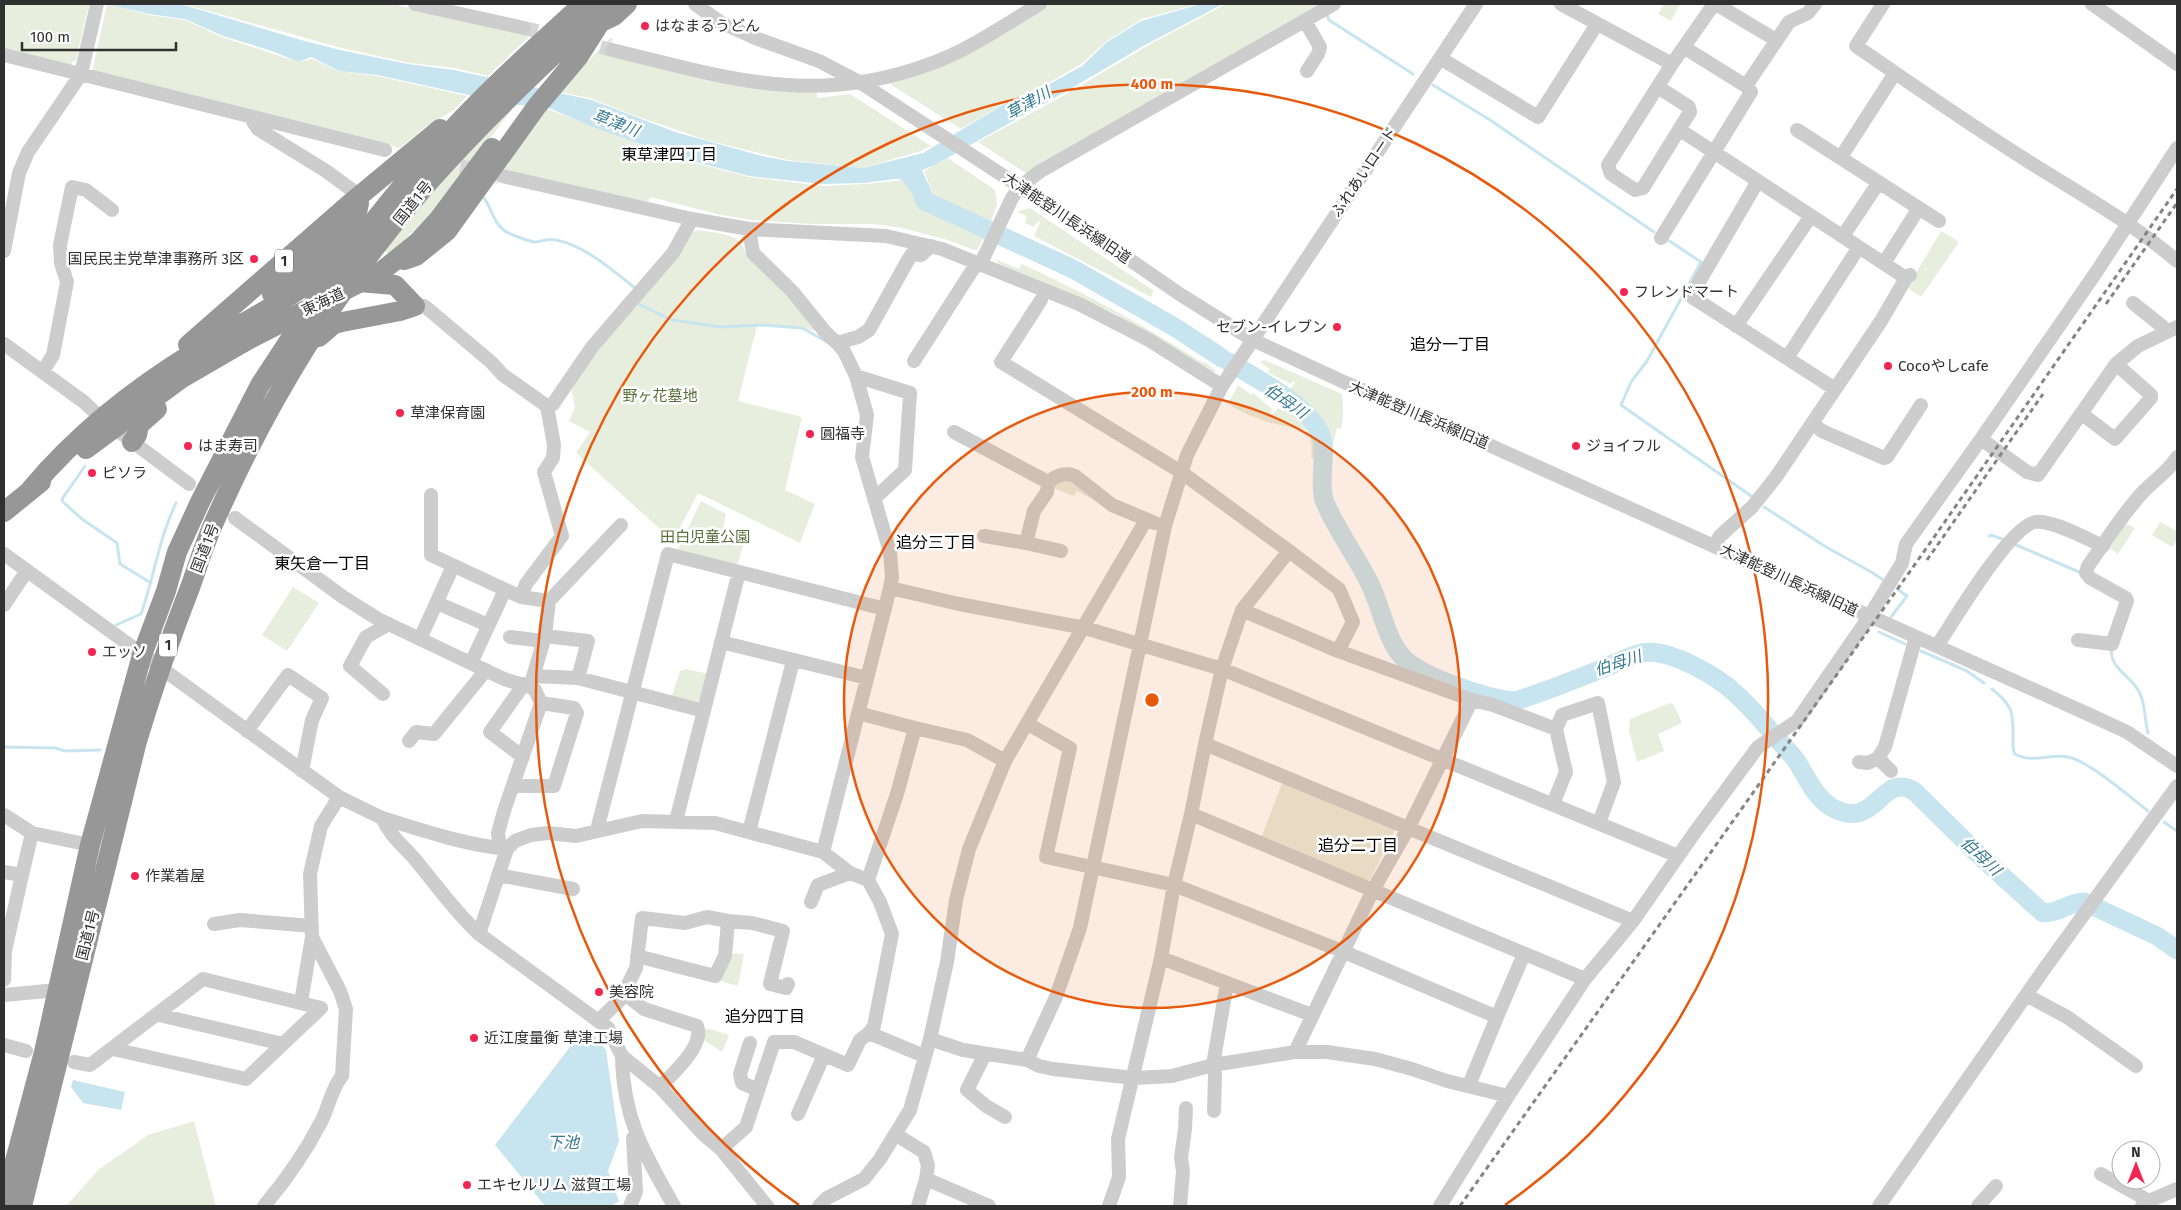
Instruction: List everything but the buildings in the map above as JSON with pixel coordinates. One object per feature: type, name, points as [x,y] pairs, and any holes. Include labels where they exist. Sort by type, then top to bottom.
[{"type":"highway","name":"1","points":[[147,384],[167,363],[360,196],[469,112],[536,46],[584,4]]},
{"type":"highway","name":"1","points":[[582,27],[609,4]]},
{"type":"highway","points":[[602,23],[609,4]]},
{"type":"highway","points":[[370,256],[377,254],[409,260],[447,231],[500,168],[567,52],[627,4]]},
{"type":"highway","points":[[582,27],[602,23]]},
{"type":"highway","name":"東海道","points":[[108,424],[244,342],[351,289],[382,271],[418,242],[439,219],[567,52],[582,27]]},
{"type":"highway","name":"国道1号","points":[[22,1206],[108,851],[137,741],[160,668],[267,415],[305,351],[356,276],[426,184],[482,122],[567,52]]},
{"type":"highway","name":"東海道","points":[[4,512],[108,424],[147,384],[195,351],[270,309],[319,276],[346,254],[431,143]]},
{"type":"highway","name":"1","points":[[230,310],[236,312],[256,305],[279,290],[309,266],[353,219],[357,212],[360,196]]},
{"type":"highway","name":"国道1号","points":[[4,1202],[44,1052],[90,845],[142,654],[185,532],[251,402],[346,254]]},
{"type":"highway","points":[[356,276],[359,282],[395,285],[415,306]]},
{"type":"highway","points":[[346,304],[364,309],[387,302],[399,302],[415,306]]},
{"type":"highway","points":[[305,351],[334,324],[400,311],[415,306]]},
{"type":"highway","points":[[132,442],[137,435],[139,426],[148,416],[200,375],[266,339],[272,340],[274,344],[270,370]]},
{"type":"street","points":[[4,250],[19,173],[28,152],[82,70],[98,4]]},
{"type":"street","points":[[415,4],[524,28]]},
{"type":"street","name":"大津能登川長浜線旧道","points":[[695,4],[720,22],[828,66],[861,82],[1088,231],[1181,295],[1253,340],[2127,732],[2177,766]]},
{"type":"street","points":[[612,50],[751,82],[797,87],[824,87],[861,82],[927,65],[961,51],[1040,4]]},
{"type":"street","points":[[914,361],[973,269],[984,258],[1007,208],[1020,187],[1039,172],[1334,4]]},
{"type":"street","name":"ふれあいロード","points":[[1027,1060],[1056,997],[1080,928],[1165,526],[1181,472],[1195,436],[1224,383],[1476,4]]},
{"type":"street","points":[[1561,4],[1672,64]]},
{"type":"street","points":[[1658,87],[1689,107],[1690,112],[1643,188],[1635,190],[1611,174],[1608,165],[1672,64],[1715,4],[1776,40]]},
{"type":"street","points":[[1746,86],[1789,22],[1808,13],[1814,4]]},
{"type":"street","points":[[1883,4],[1856,46],[2010,150],[2129,224],[2155,242],[2177,261]]},
{"type":"street","points":[[2092,4],[2177,64]]},
{"type":"street","points":[[1305,21],[1320,46],[1318,54],[1307,71]]},
{"type":"street","points":[[1440,58],[1538,117],[1597,24]]},
{"type":"street","points":[[1661,238],[1752,92],[1746,86],[1685,48]]},
{"type":"street","points":[[4,55],[82,70],[250,117],[385,150]]},
{"type":"street","points":[[824,87],[830,77],[828,66]]},
{"type":"street","points":[[1841,157],[1895,73]]},
{"type":"street","points":[[250,117],[258,129],[326,171],[360,196]]},
{"type":"street","points":[[1680,130],[1859,247],[1908,276],[1881,320],[1776,477],[1752,507],[1720,536],[1714,546]]},
{"type":"street","points":[[1797,130],[1939,222]]},
{"type":"street","points":[[1440,1206],[1508,1096],[1585,979],[1633,921],[1753,752],[1763,743],[1797,721],[1869,617],[1902,564],[1906,544],[1982,439],[2129,224],[2176,151]]},
{"type":"street","points":[[500,168],[692,219],[749,229],[886,236],[984,258],[1117,323],[1224,383]]},
{"type":"street","points":[[1758,181],[1692,297],[1835,389]]},
{"type":"street","points":[[1843,236],[1878,182]]},
{"type":"street","points":[[43,372],[53,354],[67,282],[61,263],[60,244],[72,188],[86,190],[112,210]]},
{"type":"street","points":[[1884,263],[1919,208]]},
{"type":"street","points":[[1736,326],[1811,216]]},
{"type":"street","points":[[547,406],[553,404],[592,347],[673,252],[692,219]]},
{"type":"street","points":[[749,229],[753,253],[792,291],[826,333],[844,351],[856,376],[867,415],[862,457],[890,552],[892,577],[890,588],[823,852]]},
{"type":"street","points":[[837,344],[858,337],[869,330],[912,254],[921,255],[931,246]]},
{"type":"street","points":[[1787,358],[1859,247]]},
{"type":"street","points":[[1042,300],[1001,362],[1181,472],[1339,589],[1353,622],[1338,652]]},
{"type":"street","points":[[2133,303],[2173,329]]},
{"type":"street","points":[[415,306],[424,306],[428,309],[491,362],[503,375],[547,406],[554,445],[553,458],[544,472],[562,536],[526,584],[522,597]]},
{"type":"street","points":[[1982,439],[2027,472],[2038,475],[2116,364],[2138,346],[2173,329]]},
{"type":"street","points":[[4,344],[84,402],[108,424],[189,484]]},
{"type":"street","points":[[2082,414],[2114,440],[2151,398],[2151,395],[2116,364]]},
{"type":"street","points":[[856,376],[910,393],[905,470],[874,499]]},
{"type":"street","points":[[1812,422],[1822,431],[1884,458],[1921,405]]},
{"type":"street","points":[[954,432],[1048,482]]},
{"type":"street","points":[[2078,640],[2112,644],[2127,601],[2126,598],[2090,578],[2086,573],[2088,566],[2142,494],[2162,477],[2177,457]]},
{"type":"street","points":[[1026,543],[1034,511],[1047,492],[1048,482],[1056,476],[1068,473],[1075,476],[1112,505],[1165,526]]},
{"type":"street","points":[[431,495],[431,555],[522,597],[549,601]]},
{"type":"street","points":[[224,514],[311,565],[308,572],[304,576],[230,525],[224,514]]},
{"type":"street","points":[[224,514],[343,597],[389,624],[504,679],[529,682],[578,678],[704,711]]},
{"type":"street","points":[[820,1206],[827,1198],[864,1179],[880,1159],[910,1110],[930,1039],[947,962],[956,900],[969,849],[1005,761],[1085,628],[1146,520]]},
{"type":"street","points":[[1937,646],[2005,547],[2034,522],[2045,521],[2103,546]]},
{"type":"street","points":[[523,756],[490,732],[529,682],[545,638],[549,601],[621,524]]},
{"type":"street","points":[[984,536],[1061,551]]},
{"type":"street","points":[[1109,1206],[1119,1177],[1118,1139],[1161,958],[1174,885],[1222,669],[1242,610],[1289,551]]},
{"type":"street","points":[[4,554],[26,572],[339,797],[382,818],[425,833],[504,849]]},
{"type":"street","points":[[597,830],[668,554],[885,610]]},
{"type":"street","points":[[420,639],[454,566]]},
{"type":"street","points":[[4,605],[26,572]]},
{"type":"street","points":[[676,821],[738,572]]},
{"type":"street","points":[[890,588],[959,604],[1085,628],[1222,669],[1678,856]]},
{"type":"street","points":[[471,663],[505,590]]},
{"type":"street","points":[[437,603],[488,625]]},
{"type":"street","points":[[1242,610],[1338,652],[1434,688],[1493,705],[1556,728]]},
{"type":"street","points":[[383,694],[350,666],[366,637],[389,624]]},
{"type":"street","points":[[1859,762],[1868,762],[1878,758],[1885,747],[1916,637]]},
{"type":"street","points":[[510,638],[588,640],[578,678]]},
{"type":"street","points":[[721,642],[867,678]]},
{"type":"street","points":[[749,832],[793,660]]},
{"type":"street","points":[[410,741],[416,732],[434,734],[486,670]]},
{"type":"street","points":[[247,731],[288,675],[322,698],[312,720],[302,771]]},
{"type":"street","points":[[504,849],[498,840],[500,825],[542,703],[529,682]]},
{"type":"street","points":[[1295,1052],[1342,951],[1373,890],[1409,827],[1472,700]]},
{"type":"street","points":[[513,786],[554,786],[577,713],[574,708],[542,703]]},
{"type":"street","points":[[1553,804],[1566,772],[1556,728],[1562,715],[1598,703],[1614,782],[1598,823]]},
{"type":"street","points":[[858,713],[967,740],[1005,761]]},
{"type":"street","points":[[1028,724],[1070,748],[1046,857],[1174,885],[1342,951],[1497,1017]]},
{"type":"street","points":[[868,880],[897,794],[915,728]]},
{"type":"street","points":[[1205,744],[1633,921]]},
{"type":"street","points":[[1878,758],[1891,771]]},
{"type":"street","points":[[1879,1206],[2026,995],[2177,786]]},
{"type":"street","points":[[301,1002],[312,931],[310,874],[322,826],[339,797]]},
{"type":"street","points":[[1191,814],[1585,979]]},
{"type":"street","points":[[4,815],[32,833],[90,845]]},
{"type":"street","points":[[382,818],[389,833],[412,857],[461,918],[479,934],[599,1020],[611,1032],[622,1056],[624,1089],[633,1127],[644,1155],[674,1206]]},
{"type":"street","points":[[479,934],[498,875],[504,849],[515,841],[531,835],[548,833],[576,836],[642,821],[716,823],[823,852],[850,873],[868,880],[880,902],[892,934],[874,1026],[860,1040],[848,1065],[794,1042],[774,1042],[746,1127],[721,1149]]},
{"type":"street","points":[[4,980],[6,951],[32,833]]},
{"type":"street","points":[[4,872],[22,875]]},
{"type":"street","points":[[810,902],[818,884],[850,873]]},
{"type":"street","points":[[498,875],[573,889]]},
{"type":"street","points":[[599,1020],[622,999],[636,968],[642,918],[685,923],[707,917],[752,923],[783,931],[770,984],[786,988],[788,984]]},
{"type":"street","points":[[214,924],[240,920],[312,931]]},
{"type":"street","points":[[637,956],[715,976],[725,956],[728,921]]},
{"type":"street","points":[[264,1206],[296,1166],[322,1120],[334,1088],[342,1076],[346,1009],[312,931]]},
{"type":"street","points":[[1469,1085],[1524,954]]},
{"type":"street","points":[[1161,958],[1312,1015]]},
{"type":"street","points":[[74,1062],[90,1065],[113,1048],[159,1015],[203,979],[321,1008],[246,1079],[113,1048]]},
{"type":"street","points":[[1214,1111],[1213,1065],[1227,983]]},
{"type":"street","points":[[4,995],[57,990]]},
{"type":"street","points":[[624,993],[644,1009],[697,1026],[699,1031],[693,1050],[660,1087]]},
{"type":"street","points":[[2026,995],[2067,1017],[2136,1066]]},
{"type":"street","points":[[159,1015],[283,1044]]},
{"type":"street","points":[[868,1034],[924,1056]]},
{"type":"street","points":[[930,1039],[964,1050],[1027,1060],[1053,1069],[1134,1078],[1172,1076],[1213,1065],[1295,1052],[1326,1052],[1375,1059],[1412,1069],[1447,1082],[1469,1085],[1508,1096]]},
{"type":"street","points":[[750,1042],[740,1074],[742,1083],[758,1090]]},
{"type":"street","points":[[4,1045],[26,1051]]},
{"type":"street","points":[[985,1054],[967,1090],[986,1106],[1005,1117]]},
{"type":"street","points":[[798,1114],[824,1055]]},
{"type":"street","points":[[622,1056],[660,1087],[703,1134],[721,1149],[767,1206]]},
{"type":"street","points":[[1180,1206],[1183,1171],[1181,1158],[1186,1108]]},
{"type":"street","points":[[630,1206],[636,1192],[633,1127]]},
{"type":"street","points":[[895,1134],[924,1152],[928,1166],[918,1206]]},
{"type":"street","points":[[2101,1174],[2145,1203],[2177,1189]]},
{"type":"street","points":[[926,1179],[989,1206]]},
{"type":"street","points":[[1978,1206],[1996,1186]]},
{"type":"green space","points":[[4,4],[89,4],[76,60],[72,62],[71,67],[4,51]]},
{"type":"green space","points":[[107,4],[149,15],[185,20],[222,37],[298,62],[312,59],[338,71],[377,76],[467,96],[454,110],[425,127],[400,148],[202,97],[92,72]]},
{"type":"green space","points":[[183,4],[393,4],[526,35],[529,26],[534,32],[488,76],[455,68],[409,63],[342,48]]},
{"type":"green space","points":[[1051,4],[1199,4],[1142,19],[1107,41],[1081,64],[1037,90],[1007,102],[961,129],[890,84],[952,58]]},
{"type":"green space","points":[[1226,4],[1325,4],[1027,174],[978,142],[1061,97],[1154,42]]},
{"type":"green space","points":[[1664,4],[1680,4],[1671,21],[1658,14]]},
{"type":"green space","points":[[610,38],[613,38],[607,54],[758,88],[817,93],[817,98],[850,94],[931,146],[921,151],[863,168],[788,160],[706,140],[590,98],[559,92]]},
{"type":"green space","points":[[545,108],[676,158],[749,177],[822,186],[903,180],[919,191],[921,204],[986,234],[977,250],[974,250],[948,240],[902,228],[873,224],[811,224],[752,220],[721,215],[650,197],[649,201],[624,200],[501,173],[498,184],[492,183]]},
{"type":"green space","points":[[509,109],[511,111],[436,209],[390,254],[385,252],[385,249],[422,203]]},
{"type":"green space","points":[[948,158],[995,190],[997,205],[988,229],[969,214],[939,204],[930,197],[932,191],[924,171]]},
{"type":"green space","points":[[1030,208],[1154,291],[1151,297],[1034,236],[1040,222],[1038,221],[1034,227],[1025,223],[1027,216],[1016,212]]},
{"type":"green space","name":"野ヶ花墓地","points":[[699,230],[728,235],[739,242],[746,255],[757,263],[817,326],[813,331],[785,326],[757,326],[738,401],[802,417],[785,490],[815,504],[800,543],[698,493],[673,541],[576,453],[590,432],[569,421],[575,407],[572,392],[573,386],[582,368],[690,233]]},
{"type":"green space","points":[[1941,231],[1959,242],[1921,297],[1907,288]]},
{"type":"green space","points":[[997,260],[1019,269],[1022,264],[1069,286],[1137,323],[1203,363],[1205,362],[1216,371],[1213,372],[1115,314],[1080,297],[998,265]]},
{"type":"green space","points":[[1264,360],[1342,394],[1342,425],[1341,429],[1337,428],[1332,448],[1323,421],[1289,392],[1295,382],[1293,381],[1291,384],[1267,372],[1270,369],[1260,362]]},
{"type":"green space","points":[[1238,385],[1252,395],[1253,393],[1272,409],[1271,412],[1273,414],[1278,408],[1283,411],[1285,408],[1300,419],[1313,436],[1316,461],[1311,457],[1312,445],[1310,438],[1303,429],[1264,421],[1228,404]]},
{"type":"green space","points":[[1068,479],[1100,504],[1077,491],[1074,496],[1053,488],[1056,481]]},
{"type":"green space","name":"田白児童公園","points":[[701,501],[726,514],[723,528],[737,533],[738,529],[746,534],[737,567],[678,549]]},
{"type":"green space","points":[[2160,522],[2177,531],[2177,540],[2172,547],[2152,535]]},
{"type":"green space","points":[[2125,523],[2135,528],[2118,554],[2108,547]]},
{"type":"green space","points":[[293,587],[319,603],[287,651],[262,635]]},
{"type":"green space","points":[[686,669],[709,674],[701,699],[697,702],[672,696],[680,671]]},
{"type":"green space","points":[[1670,703],[1674,705],[1682,723],[1658,734],[1664,751],[1637,762],[1629,731],[1630,719]]},
{"type":"green space","points":[[1283,781],[1396,828],[1370,880],[1366,881],[1261,838]]},
{"type":"green space","points":[[728,953],[744,954],[738,986],[717,980]]},
{"type":"green space","points":[[706,1028],[729,1035],[722,1052],[702,1039]]},
{"type":"green space","points":[[194,1121],[216,1206],[66,1206],[98,1170],[148,1135]]},
{"type":"water","name":"草津川","points":[[106,4],[184,5],[340,50],[408,64],[454,70],[592,100],[675,132],[762,156],[788,161],[863,168],[923,153],[1006,103],[1037,91],[1082,66],[1107,42],[1141,21],[1201,4],[1223,4],[1145,45],[935,165],[922,170],[926,179],[920,188],[903,178],[864,183],[822,184],[749,176],[676,157],[590,126],[549,108],[510,104],[377,75],[339,71],[311,57],[298,62],[272,51],[223,36],[185,19],[149,14]]},
{"type":"water","name":"下池","points":[[586,1026],[606,1050],[619,1141],[608,1171],[619,1201],[611,1206],[545,1206],[495,1145]]},
{"type":"water","points":[[73,1080],[125,1092],[121,1110],[83,1103],[71,1087]]},
{"type":"waterway","points":[[1327,15],[1329,20],[1413,74]]},
{"type":"waterway","points":[[1433,85],[1490,120],[1654,232]]},
{"type":"waterway","name":"伯母川","points":[[904,171],[907,171],[920,188],[925,201],[1073,269],[1176,328],[1222,358]]},
{"type":"waterway","points":[[482,196],[497,223],[507,232],[534,242],[553,240],[567,243],[588,253],[608,266],[635,288]]},
{"type":"waterway","points":[[1668,240],[1701,262],[1647,361],[1631,382],[1621,405],[1754,498]]},
{"type":"waterway","points":[[636,303],[672,320],[721,327],[761,325],[802,328],[829,343]]},
{"type":"waterway","name":"伯母川","points":[[1229,362],[1285,396],[1311,419],[1319,431],[1323,443],[1322,486],[1324,500],[1334,522],[1370,584],[1395,646],[1408,662],[1436,678],[1453,685],[1503,700],[1515,701],[1560,686],[1642,653],[1665,654],[1706,672],[1743,700],[1794,757],[1820,798],[1831,807],[1846,813],[1859,813],[1869,808],[1893,789],[1903,787],[1914,791],[1978,854],[2043,913],[2049,913],[2084,902]]},
{"type":"waterway","points":[[85,466],[62,499],[63,502],[82,519],[117,543],[120,564],[151,583]]},
{"type":"waterway","points":[[116,625],[141,614],[165,530],[176,503]]},
{"type":"waterway","points":[[1764,507],[1826,547],[1886,582]]},
{"type":"waterway","points":[[1989,536],[2002,539]]},
{"type":"waterway","points":[[2014,544],[2079,572]]},
{"type":"waterway","points":[[1891,617],[1907,596],[1897,589]]},
{"type":"waterway","points":[[1879,632],[1905,644]]},
{"type":"waterway","points":[[2112,649],[2113,660],[2116,665],[2133,683],[2142,698],[2148,733]]},
{"type":"waterway","points":[[1921,651],[1967,671],[1984,683]]},
{"type":"waterway","points":[[1992,689],[2005,701],[2011,710],[2015,754],[2028,758],[2062,756],[2077,760],[2109,780],[2148,811]]},
{"type":"waterway","points":[[4,747],[55,748],[65,751],[100,750]]},
{"type":"waterway","points":[[2164,822],[2177,831]]},
{"type":"waterway","name":"伯母川","points":[[2095,907],[2157,936],[2177,950]]},
{"type":"tunnel","points":[[524,28],[555,35]]},
{"type":"tunnel","points":[[580,42],[612,50]]},
{"type":"tunnel","points":[[440,162],[482,171]]},
{"type":"railway","points":[[1460,1206],[1923,553],[2177,189]]},
{"type":"railway","points":[[2106,304],[2177,203]]},
{"type":"railway","points":[[1927,560],[2043,394]]},
{"type":"place","name":"はなまるうどん","points":[[645,26]]},
{"type":"place","name":"国民民主党草津事務所 3区","points":[[254,259]]},
{"type":"place","name":"フレンドマート","points":[[1624,292]]},
{"type":"place","name":"セブン-イレブン","points":[[1337,327]]},
{"type":"place","name":"Cocoやしcafe","points":[[1888,366]]},
{"type":"place","name":"草津保育園","points":[[400,413]]},
{"type":"place","name":"圓福寺","points":[[810,434]]},
{"type":"place","name":"はま寿司","points":[[188,446]]},
{"type":"place","name":"ジョイフル","points":[[1576,446]]},
{"type":"place","name":"ピソラ","points":[[92,473]]},
{"type":"place","name":"エッソ","points":[[92,652]]},
{"type":"place","name":"作業着屋","points":[[135,876]]},
{"type":"place","name":"美容院","points":[[599,992]]},
{"type":"place","name":"近江度量衡 草津工場","points":[[474,1038]]},
{"type":"place","name":"エキセルリム 滋賀工場","points":[[467,1185]]},
{"type":"district","name":"東草津四丁目","points":[[669,154]]},
{"type":"district","name":"追分一丁目","points":[[1450,344]]},
{"type":"district","name":"追分三丁目","points":[[936,542]]},
{"type":"district","name":"東矢倉一丁目","points":[[322,563]]},
{"type":"district","name":"追分二丁目","points":[[1358,845]]},
{"type":"district","name":"追分四丁目","points":[[765,1016]]}]
